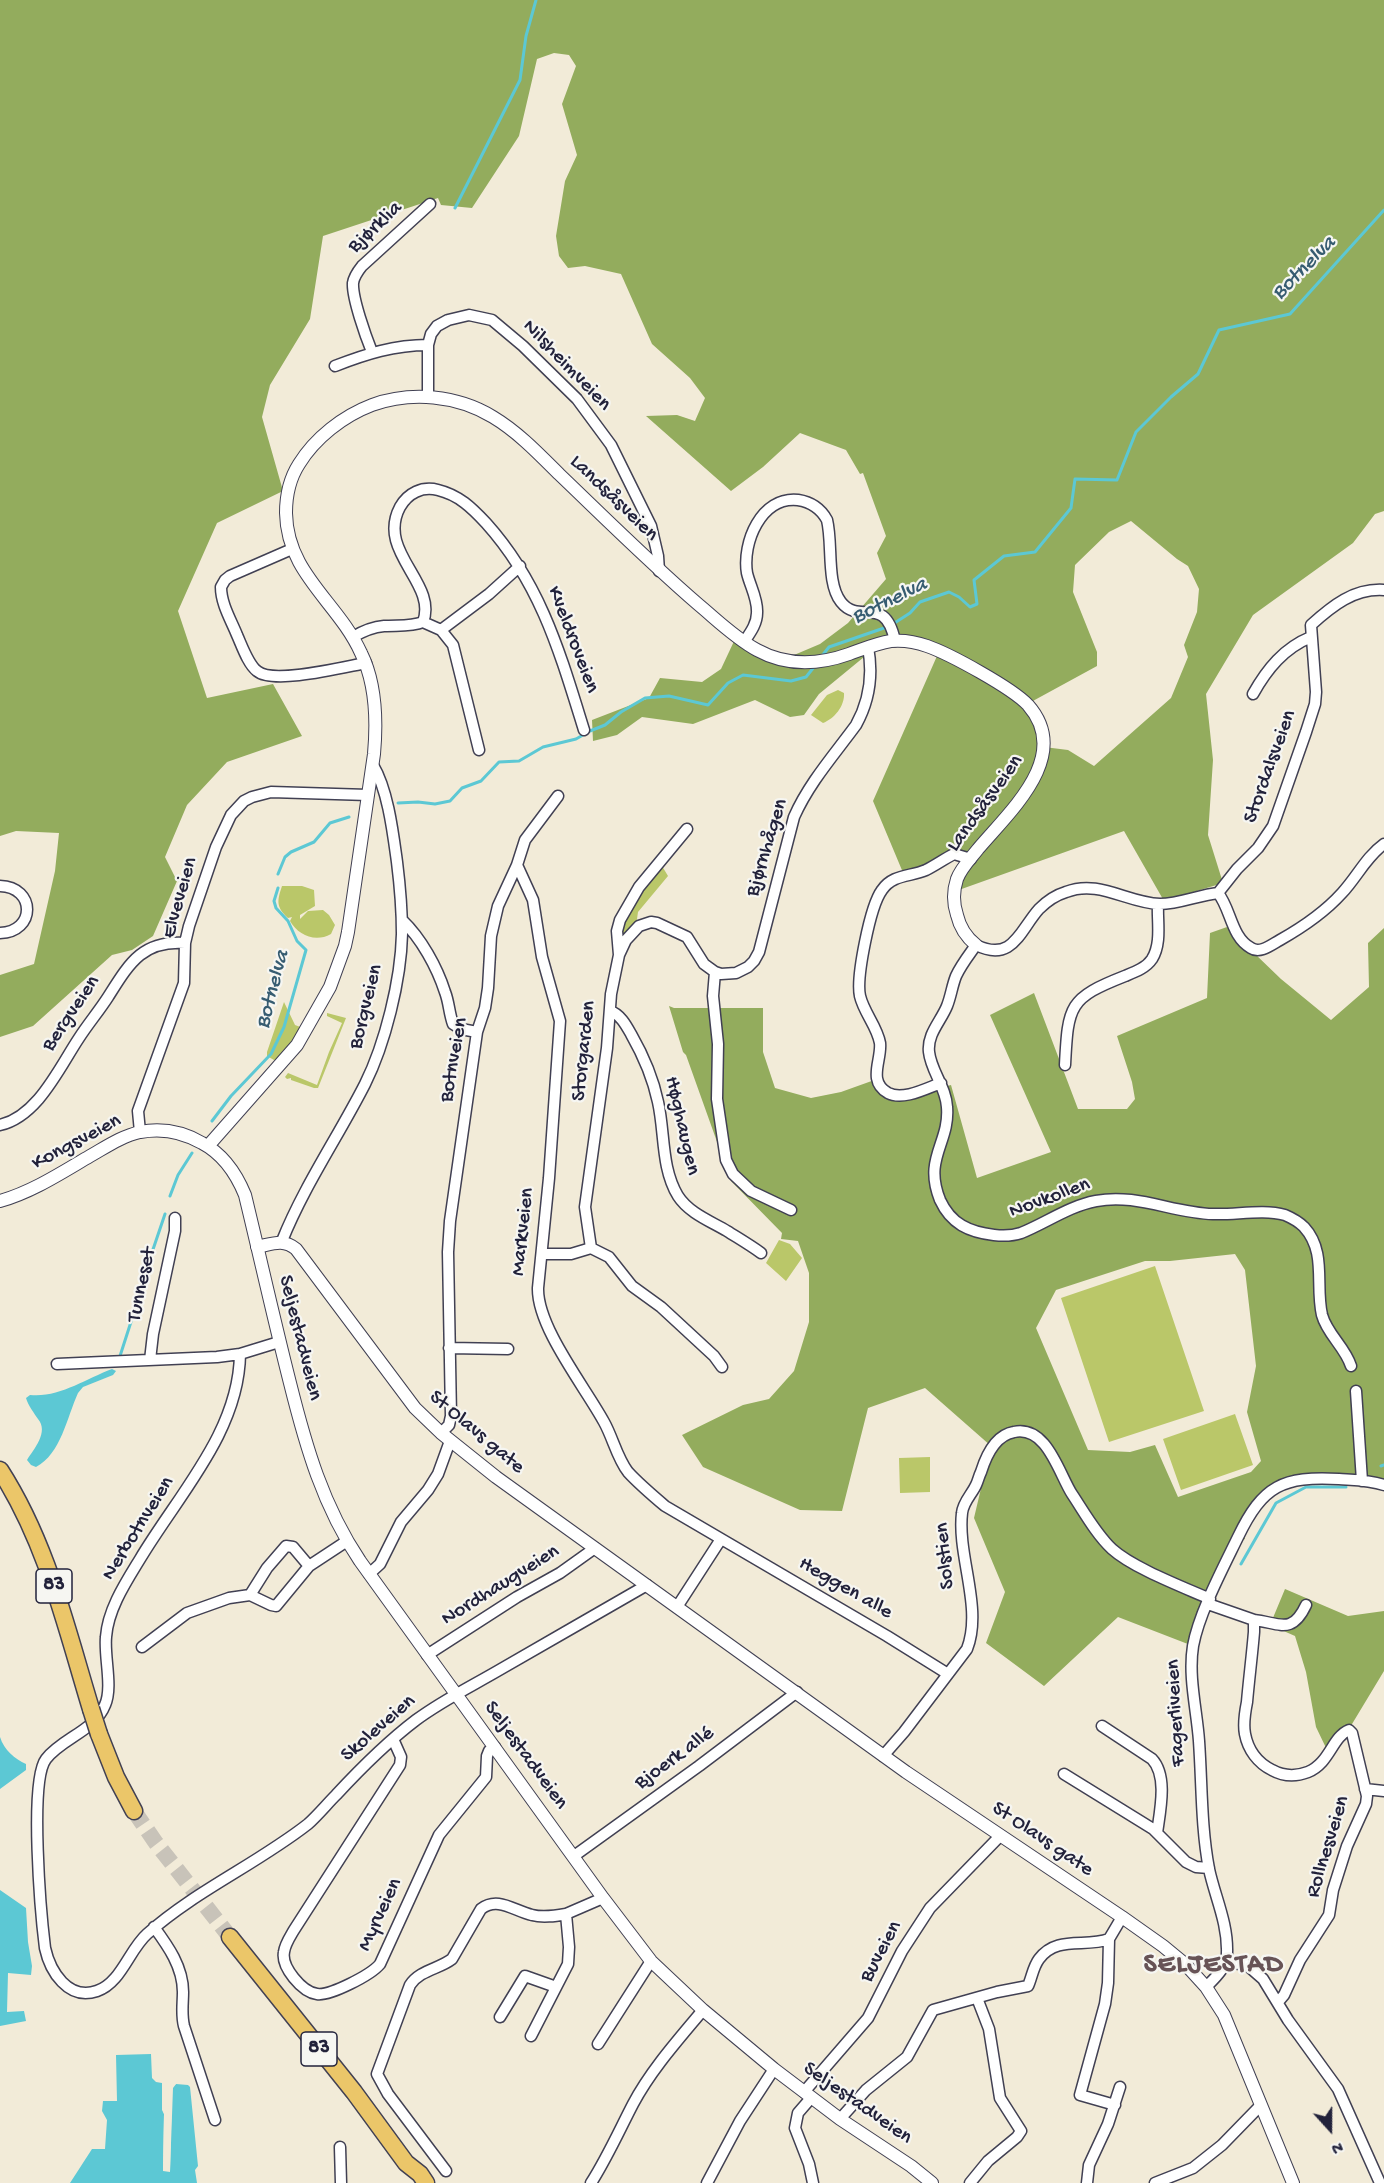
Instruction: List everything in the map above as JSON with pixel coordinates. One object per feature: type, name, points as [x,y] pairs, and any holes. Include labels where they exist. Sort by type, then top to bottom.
[{"type":"highway","name":"83","points":[[0,1470],[24,1512],[42,1552],[91,1709],[94,1730],[134,1811]]},
{"type":"highway","name":"83","points":[[230,1937],[354,2092],[405,2163],[413,2183]]},
{"type":"highway","name":"83","points":[[405,2163],[420,2174],[426,2183]]},
{"type":"street","name":"Bjørklia","points":[[372,352],[355,295],[353,284],[355,275],[430,204]]},
{"type":"street","name":"Nilsheimveien","points":[[428,345],[431,334],[437,326],[454,318],[469,315],[485,317],[499,325],[558,379],[602,430],[620,458],[651,526],[659,571]]},
{"type":"street","points":[[335,366],[372,352],[395,347],[428,345],[428,397]]},
{"type":"street","name":"Landsåsveien","points":[[208,1146],[297,1045],[330,987],[346,939],[373,765],[374,711],[366,663],[352,637],[306,575],[292,549],[286,520],[288,494],[294,472],[306,454],[334,427],[365,408],[398,399],[428,397],[470,406],[495,418],[513,431],[659,571],[744,642],[772,657],[801,663],[826,661],[868,647],[895,641],[909,641],[929,646],[980,673],[1023,700],[1033,712],[1041,730],[1043,750],[1039,770],[957,879],[954,904],[963,931],[976,945]]},
{"type":"street","name":"Kveldroveien","points":[[423,622],[425,616],[423,599],[395,537],[397,515],[405,500],[412,494],[426,489],[435,489],[454,495],[466,502],[520,566],[546,616],[584,730]]},
{"type":"street","points":[[744,642],[757,615],[747,566],[752,537],[765,512],[772,506],[792,500],[810,504],[819,509],[827,520],[833,582],[841,602],[853,610],[882,614],[889,622],[895,641]]},
{"type":"street","points":[[292,549],[230,576],[222,584],[221,594],[242,647],[254,669],[271,677],[308,674],[366,663]]},
{"type":"street","points":[[441,630],[489,594],[520,566]]},
{"type":"street","name":"Stordalsveien","points":[[1218,893],[1258,848],[1273,826],[1314,704],[1315,670],[1311,626],[1337,603],[1355,594],[1384,590]]},
{"type":"street","points":[[352,637],[366,629],[416,625],[423,622],[441,630],[449,638],[456,652],[479,750]]},
{"type":"street","name":"Stordalsveien","points":[[1253,694],[1282,654],[1296,643],[1311,637]]},
{"type":"street","name":"Bjørnhågen","points":[[715,972],[728,974],[743,971],[754,961],[759,952],[794,817],[808,789],[856,725],[862,713],[870,685],[871,663],[868,647]]},
{"type":"street","name":"Borgveien","points":[[282,1241],[299,1203],[366,1082],[388,1019],[400,956],[402,920],[396,850],[380,779],[373,765]]},
{"type":"street","name":"Elveveien","points":[[140,1132],[138,1111],[184,983],[185,943],[219,839],[231,815],[244,801],[271,792],[368,795]]},
{"type":"street","name":"Botnveien","points":[[369,1574],[380,1564],[401,1522],[422,1497],[442,1466],[451,1421],[447,1266],[450,1221],[477,1032],[485,1008],[488,988],[493,921],[525,840],[558,796]]},
{"type":"street","name":"Storgarden","points":[[591,1248],[585,1207],[604,1067],[611,994],[619,955],[617,931],[625,909],[645,878],[687,829]]},
{"type":"street","points":[[976,945],[1000,950],[1015,943],[1053,897],[1076,888],[1097,888],[1158,904],[1169,904],[1218,893],[1223,898],[1233,925],[1245,944],[1253,950],[1268,947],[1318,916],[1342,893],[1373,853],[1384,844]]},
{"type":"street","points":[[941,1083],[902,1095],[888,1093],[879,1084],[876,1072],[879,1042],[862,1003],[859,985],[869,920],[882,889],[897,877],[924,871],[954,854],[971,858]]},
{"type":"street","name":"Markveien","points":[[517,865],[533,900],[542,957],[560,1021],[538,1295],[544,1318],[605,1423],[628,1471],[665,1506],[721,1539]]},
{"type":"street","points":[[0,886],[10,886],[19,891],[28,908],[24,923],[7,933],[0,933]]},
{"type":"street","points":[[1065,1065],[1068,1028],[1076,1002],[1094,988],[1137,972],[1153,957],[1157,946],[1158,904]]},
{"type":"street","points":[[402,920],[410,928],[437,972],[445,991],[453,1023],[461,1029],[477,1032]]},
{"type":"street","points":[[619,955],[626,940],[639,926],[657,922],[687,937],[704,964],[715,972],[713,996],[718,1044],[717,1100],[726,1160],[733,1174],[751,1191],[763,1199],[790,1210]]},
{"type":"street","name":"Bergveien","points":[[0,1125],[17,1118],[37,1099],[118,981],[138,956],[157,945],[168,942],[185,943]]},
{"type":"street","name":"Novkollen","points":[[976,945],[956,976],[947,1006],[929,1039],[930,1060],[946,1100],[947,1115],[934,1163],[935,1185],[946,1211],[962,1227],[974,1232],[1011,1235],[1081,1205],[1112,1199],[1138,1200],[1184,1211],[1211,1214],[1284,1215],[1304,1227],[1315,1246],[1322,1315],[1347,1354],[1351,1366]]},
{"type":"street","name":"Høghaugen","points":[[610,1011],[621,1019],[628,1029],[652,1079],[658,1102],[666,1157],[678,1196],[693,1211],[761,1253]]},
{"type":"street","name":"Kongsveien","points":[[0,1202],[34,1188],[118,1140],[140,1132],[178,1132],[208,1146]]},
{"type":"street","name":"Seljestadveien","points":[[208,1146],[231,1168],[241,1185],[279,1342],[316,1475],[328,1505],[347,1541],[369,1574],[603,1898],[651,1960],[703,2010],[774,2069],[840,2119],[911,2166],[932,2183]]},
{"type":"street","name":"Tunneset","points":[[150,1360],[175,1218]]},
{"type":"street","points":[[257,1247],[282,1241]]},
{"type":"street","name":"St Olavs gate","points":[[282,1241],[296,1249],[415,1408],[446,1437],[513,1490],[883,1756],[1122,1917],[1174,1955],[1206,1987],[1229,2027],[1293,2183]]},
{"type":"street","points":[[542,1254],[571,1254],[591,1248],[609,1257],[632,1286],[661,1307],[714,1356],[722,1367]]},
{"type":"street","points":[[57,1364],[217,1358],[240,1354],[279,1342]]},
{"type":"street","points":[[449,1348],[508,1349]]},
{"type":"street","name":"Nerbotnveien","points":[[94,1730],[106,1703],[105,1638],[109,1620],[126,1582],[156,1532],[189,1485],[222,1428],[235,1393],[240,1354]]},
{"type":"street","points":[[1356,1391],[1362,1480]]},
{"type":"street","name":"Solstien","points":[[883,1756],[904,1732],[967,1648],[972,1633],[962,1527],[964,1506],[976,1485],[986,1457],[998,1441],[1012,1432],[1021,1431],[1040,1440],[1071,1492],[1113,1550],[1126,1559],[1209,1601]]},
{"type":"street","name":"Fagerliveien","points":[[1226,1962],[1226,1931],[1209,1868],[1203,1825],[1192,1660],[1197,1630],[1243,1528],[1265,1495],[1279,1485],[1296,1480],[1362,1480],[1384,1485]]},
{"type":"street","points":[[677,1607],[721,1539]]},
{"type":"street","name":"Heggen alle","points":[[721,1539],[879,1630],[948,1674]]},
{"type":"street","points":[[142,1647],[188,1613],[229,1598],[250,1595],[276,1605],[309,1566],[347,1541]]},
{"type":"street","points":[[250,1595],[267,1568],[286,1546],[293,1547],[309,1566]]},
{"type":"street","name":"Nordhaugveien","points":[[427,1655],[517,1597],[560,1573],[595,1548]]},
{"type":"street","name":"Skoleveien","points":[[94,1730],[54,1751],[40,1767],[38,1782],[38,1828],[44,1935],[48,1962],[55,1976],[75,1991],[86,1993],[99,1990],[112,1980],[133,1948],[154,1927],[309,1823],[393,1739],[415,1721],[456,1694],[647,1585]]},
{"type":"street","points":[[1209,1601],[1254,1620],[1279,1625],[1292,1624],[1297,1621],[1306,1605]]},
{"type":"street","name":"Rollnesveien","points":[[1254,1620],[1244,1726],[1248,1744],[1260,1764],[1288,1776],[1307,1773],[1322,1763],[1343,1733],[1349,1730],[1352,1733],[1365,1789],[1366,1804],[1347,1846],[1333,1890],[1329,1914],[1300,1960],[1284,1995],[1278,2002]]},
{"type":"street","name":"Bjoerk allé","points":[[574,1856],[797,1692]]},
{"type":"street","points":[[1102,1726],[1152,1759],[1157,1765],[1161,1784],[1157,1833]]},
{"type":"street","name":"Myrveien","points":[[393,1739],[401,1757],[400,1765],[294,1930],[284,1950],[285,1963],[289,1970],[306,1991],[311,1993],[321,1994],[330,1991],[368,1975],[380,1965],[439,1835],[486,1777],[487,1756],[489,1751],[495,1747]]},
{"type":"street","points":[[1064,1774],[1157,1833],[1186,1862],[1197,1867],[1209,1868]]},
{"type":"street","points":[[1365,1789],[1384,1791]]},
{"type":"street","name":"Buveien","points":[[813,2183],[809,2164],[795,2128],[798,2113],[808,2095],[868,2019],[906,1944],[930,1908],[1000,1836]]},
{"type":"street","points":[[446,2171],[388,2094],[377,2074],[410,1984],[419,1974],[452,1959],[481,1909],[487,1905],[499,1903],[531,1915],[544,1917],[566,1914],[603,1898]]},
{"type":"street","points":[[531,2036],[568,1964],[566,1914]]},
{"type":"street","points":[[1115,2105],[1080,2095],[1105,2004],[1109,1939],[1122,1917]]},
{"type":"street","points":[[154,1927],[177,1963],[183,1990],[184,2026],[214,2120]]},
{"type":"street","points":[[840,2119],[866,2091],[907,2057],[933,2010],[1028,1986],[1041,1956],[1059,1945],[1074,1942],[1096,1943],[1109,1939]]},
{"type":"street","points":[[598,2044],[651,1960]]},
{"type":"street","points":[[1206,1987],[1226,1962],[1247,1965],[1263,1979],[1288,2020],[1338,2089],[1380,2183]]},
{"type":"street","points":[[500,2017],[525,1976],[556,1987]]},
{"type":"street","points":[[970,2183],[988,2161],[1021,2131],[1000,2098],[988,2029],[977,1998]]},
{"type":"street","points":[[591,2183],[612,2149],[644,2086],[703,2010]]},
{"type":"street","points":[[707,2183],[740,2121],[774,2069]]},
{"type":"street","points":[[1087,2183],[1094,2153],[1108,2124],[1120,2086]]},
{"type":"street","points":[[1155,2183],[1186,2178],[1260,2106]]},
{"type":"street","points":[[340,2147],[341,2183]]},
{"type":"green space","points":[[0,0],[1384,0],[1384,511],[1375,514],[1353,543],[1253,615],[1206,694],[1213,760],[1208,835],[1223,883],[1164,901],[1124,831],[956,891],[977,853],[904,875],[873,801],[937,656],[896,641],[864,652],[864,657],[819,694],[804,715],[790,717],[755,700],[693,724],[642,717],[617,735],[593,741],[592,720],[649,698],[660,678],[702,682],[721,669],[736,637],[787,658],[820,644],[848,623],[886,579],[877,553],[886,536],[863,473],[860,474],[846,450],[800,433],[763,467],[731,491],[646,416],[677,415],[695,421],[705,398],[690,378],[652,344],[621,274],[585,266],[568,268],[559,256],[556,236],[565,181],[577,155],[562,104],[576,66],[569,55],[554,53],[537,59],[519,136],[472,208],[441,205],[438,198],[323,236],[310,319],[270,385],[262,417],[283,491],[217,523],[178,611],[207,698],[273,684],[302,736],[227,762],[187,805],[165,857],[177,881],[153,936],[132,950],[112,955],[33,1026],[0,1037],[0,975],[34,964],[55,871],[59,833],[16,831],[0,836]],"holes":[[[1131,521],[1188,566],[1199,589],[1197,612],[1184,645],[1188,657],[1171,698],[1094,766],[1068,750],[1044,747],[1039,711],[1031,702],[1097,666],[1097,652],[1073,592],[1075,565],[1109,532]]]},
{"type":"green space","points":[[838,690],[844,693],[844,698],[835,715],[823,723],[811,715],[827,695]]},
{"type":"green space","points":[[662,866],[668,876],[638,912],[636,926],[621,944],[623,922],[627,911]]},
{"type":"green space","points":[[282,886],[302,886],[314,890],[315,906],[300,915],[300,919],[308,911],[323,910],[335,925],[331,934],[313,938],[302,934],[293,926],[290,921],[292,917],[288,918],[280,907]]},
{"type":"green space","points":[[1227,927],[1281,979],[1331,1020],[1369,987],[1368,943],[1384,928],[1384,1487],[1319,1478],[1277,1487],[1262,1501],[1243,1533],[1245,1539],[1238,1542],[1193,1646],[1118,1617],[1044,1686],[986,1643],[1005,1592],[974,1518],[991,1446],[925,1388],[868,1408],[842,1511],[800,1510],[703,1467],[682,1435],[743,1405],[769,1399],[794,1371],[809,1322],[809,1273],[798,1241],[781,1239],[782,1233],[731,1181],[683,1052],[669,1006],[674,1008],[763,1008],[763,1052],[775,1088],[811,1098],[841,1092],[880,1078],[881,1091],[904,1097],[951,1085],[977,1178],[1051,1152],[990,1015],[1034,993],[1078,1109],[1127,1109],[1135,1099],[1117,1036],[1207,998],[1210,933]],"holes":[[[1235,1254],[1245,1270],[1256,1366],[1247,1412],[1261,1461],[1251,1472],[1178,1497],[1155,1445],[1130,1452],[1088,1450],[1036,1328],[1056,1290],[1145,1261],[1170,1261]]]},
{"type":"green space","points":[[284,1002],[295,1025],[303,1028],[274,1060],[267,1056],[267,1052]]},
{"type":"green space","points":[[327,1013],[346,1018],[318,1088],[291,1080],[291,1078],[287,1079],[285,1077],[288,1073],[317,1085],[342,1023],[327,1016]]},
{"type":"green space","points":[[779,1240],[790,1244],[802,1258],[786,1281],[766,1263]]},
{"type":"green space","points":[[1155,1266],[1204,1411],[1109,1442],[1061,1298]]},
{"type":"green space","points":[[1235,1414],[1253,1465],[1181,1490],[1163,1439]]},
{"type":"green space","points":[[930,1457],[930,1492],[900,1493],[899,1458]]},
{"type":"green space","points":[[1285,1589],[1348,1616],[1384,1611],[1384,1671],[1349,1729],[1328,1752],[1316,1727],[1306,1672],[1295,1636],[1270,1625]]},
{"type":"water","points":[[112,1369],[116,1371],[113,1375],[83,1387],[78,1393],[52,1453],[36,1467],[31,1465],[27,1460],[39,1440],[42,1429],[26,1398],[30,1395],[62,1391]]},
{"type":"water","points":[[0,1737],[10,1754],[26,1764],[26,1770],[0,1789]]},
{"type":"water","points":[[0,1890],[26,1908],[32,1966],[31,1975],[8,1973],[7,2012],[24,2011],[26,2021],[0,2026]]},
{"type":"water","points":[[151,2054],[152,2078],[162,2083],[163,2171],[170,2172],[172,2087],[176,2084],[188,2085],[198,2166],[195,2170],[197,2183],[70,2183],[92,2149],[105,2149],[107,2120],[102,2111],[103,2101],[117,2101],[116,2055]]},
{"type":"pier","points":[[162,2083],[165,2083],[167,2114],[166,2169],[169,2087],[171,2084],[176,2084],[173,2088],[170,2171],[163,2171]]},
{"type":"waterway","points":[[455,208],[520,80],[526,36],[536,0]]},
{"type":"waterway","name":"Botnelva","points":[[893,624],[910,613],[920,602],[949,592],[970,607],[977,604],[974,580],[1004,556],[1035,552],[1071,508],[1075,479],[1117,480],[1136,432],[1198,374],[1219,330],[1290,314],[1384,210]]},
{"type":"waterway","name":"Botnelva","points":[[821,657],[829,647],[887,627]]},
{"type":"waterway","name":"Botnelva","points":[[398,803],[435,804],[450,801],[462,788],[481,781],[499,762],[519,761],[543,747],[576,739],[605,725],[621,712],[645,698],[669,696],[708,705],[728,683],[743,675],[791,681],[806,677],[814,667]]},
{"type":"waterway","name":"Botnelva","points":[[278,874],[285,857],[291,852],[314,842],[330,823],[349,817]]},
{"type":"waterway","name":"Botnelva","points":[[212,1121],[231,1096],[271,1054],[284,1027],[306,950],[297,941],[288,921],[276,908],[274,901],[278,888]]},
{"type":"waterway","name":"Botnelva","points":[[170,1196],[178,1175],[192,1153]]},
{"type":"waterway","name":"Botnelva","points":[[142,1282],[165,1214]]},
{"type":"waterway","name":"Botnelva","points":[[120,1356],[139,1297]]},
{"type":"waterway","points":[[1241,1564],[1276,1503],[1306,1487],[1346,1487]]},
{"type":"tunnel","points":[[134,1811],[156,1843],[230,1937]]},
{"type":"district","name":"SELJESTAD","points":[[1214,1967]]}]
